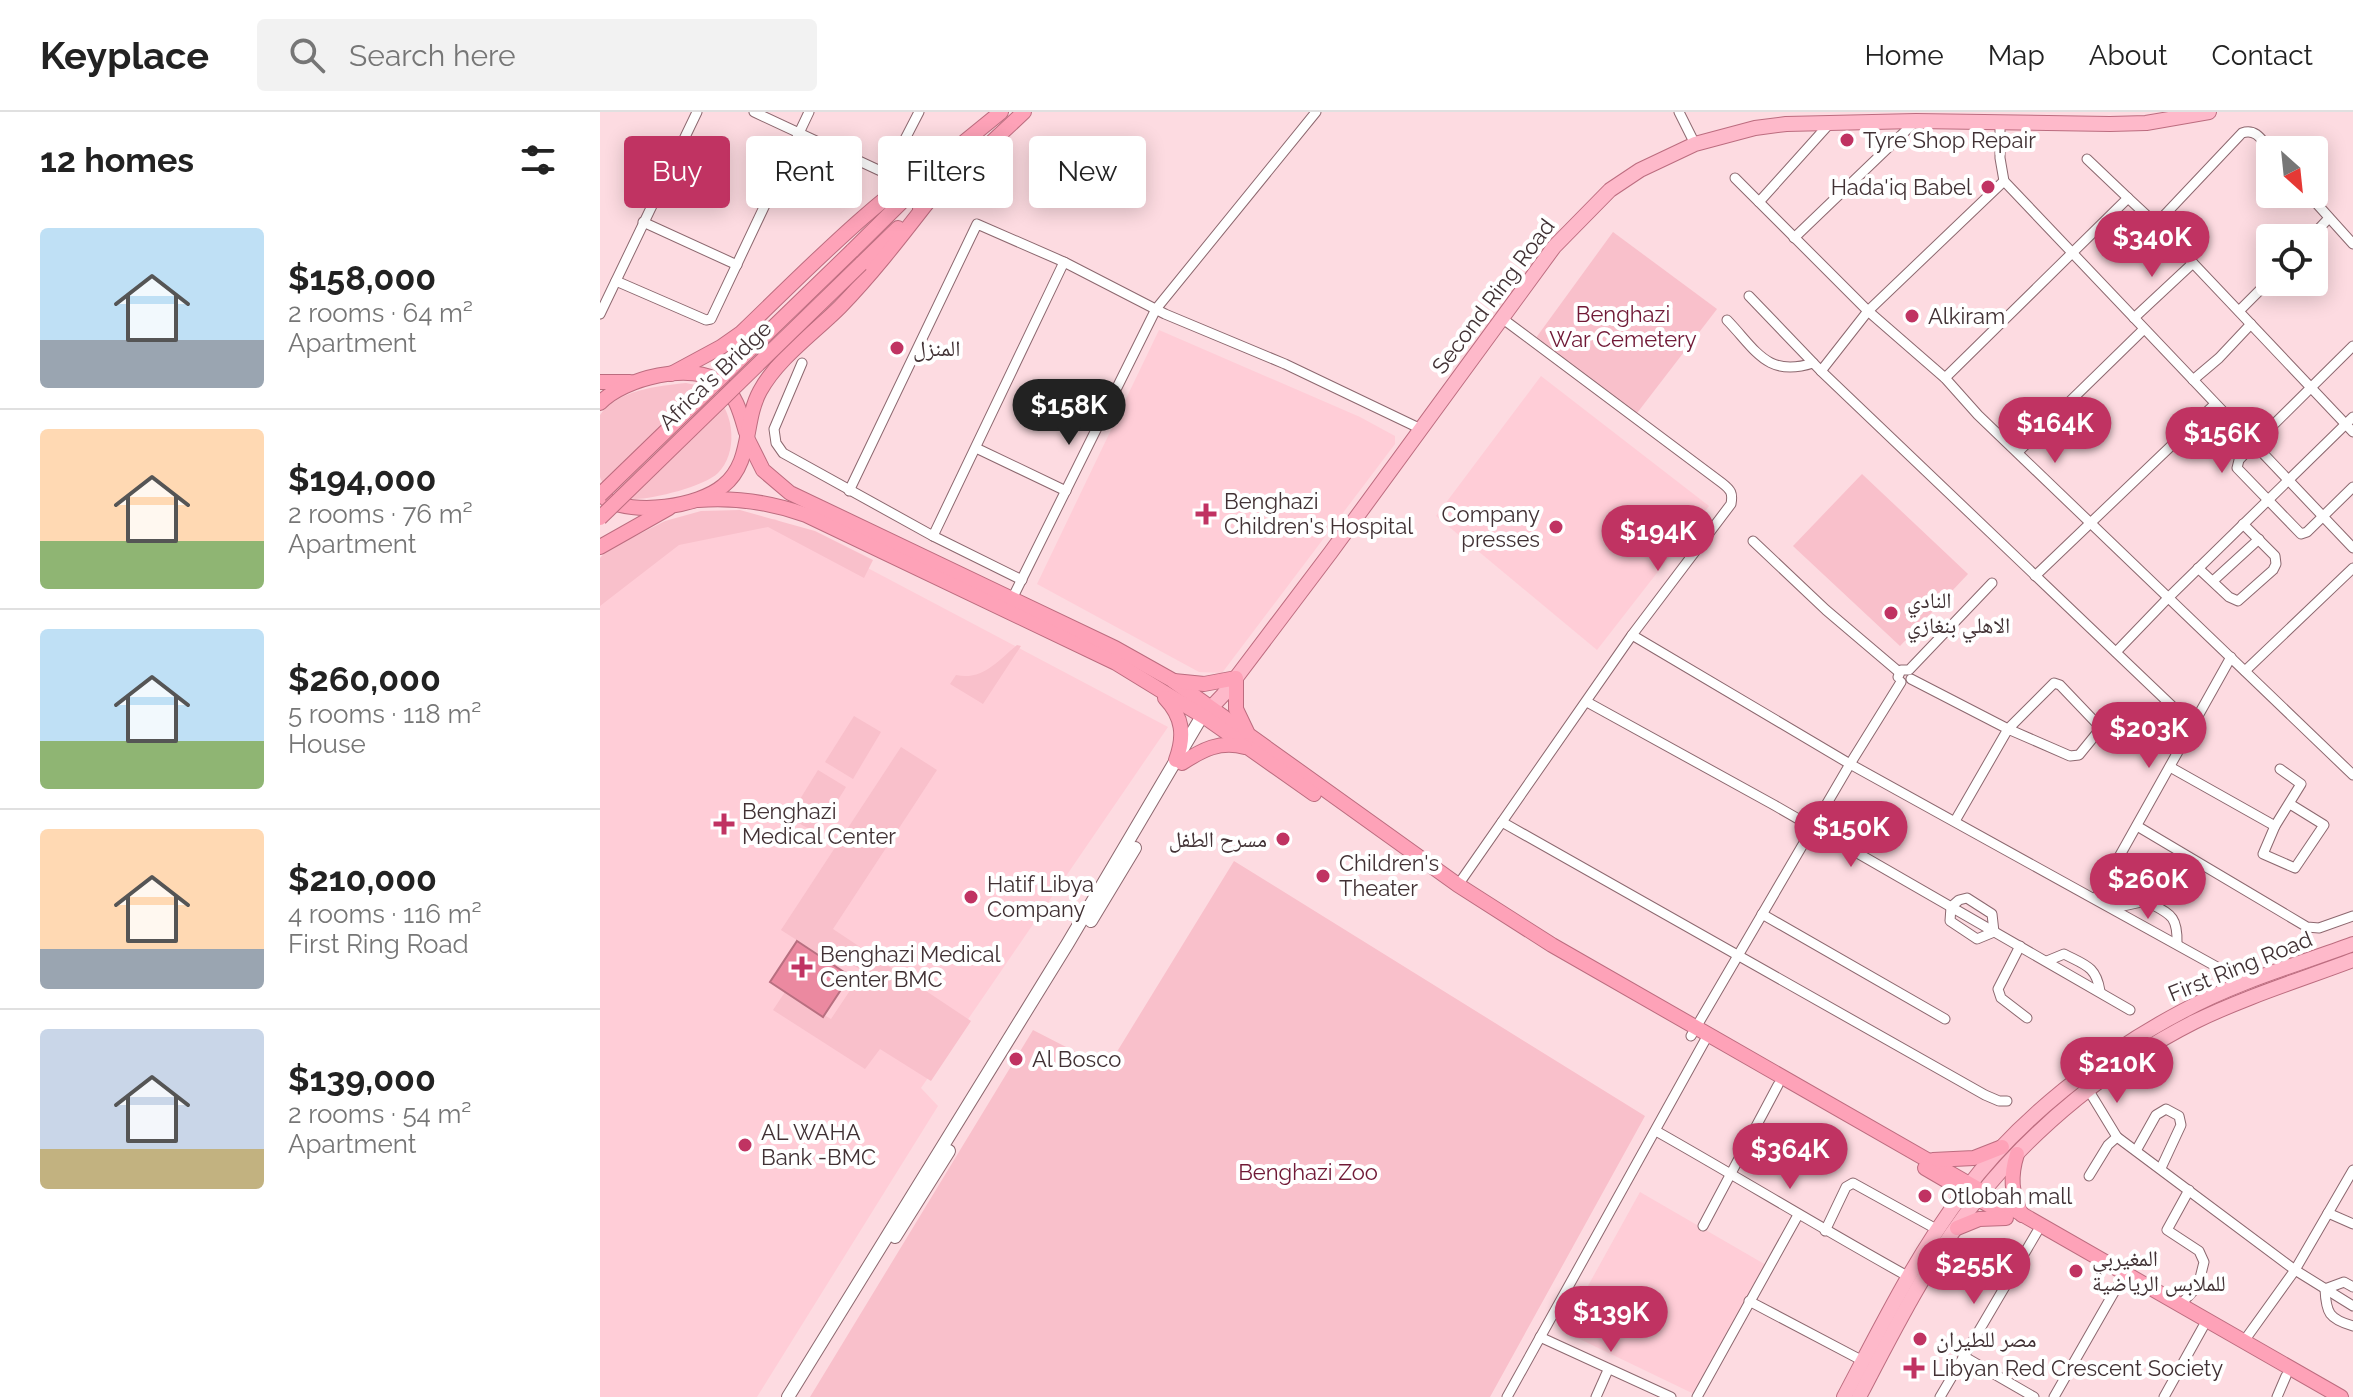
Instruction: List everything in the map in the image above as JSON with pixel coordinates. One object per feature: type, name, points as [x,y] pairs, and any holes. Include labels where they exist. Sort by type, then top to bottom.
[{"type":"highway","points":[[971,136],[1001,112]]},
{"type":"highway","points":[[998,136],[1024,112]]},
{"type":"highway","points":[[671,374],[741,333],[878,205]]},
{"type":"highway","name":"Africa's Bridge","points":[[600,494],[895,208]]},
{"type":"highway","name":"Africa's Bridge","points":[[600,518],[922,208]]},
{"type":"highway","points":[[698,500],[723,486],[734,475],[741,462],[760,391],[882,260],[923,208]]},
{"type":"highway","points":[[600,382],[634,382],[671,374],[705,375],[720,382],[733,398],[763,470],[790,493],[1115,648],[1172,680],[1209,714],[1249,742],[1458,885],[1552,945],[1778,1085],[2244,1341],[2317,1390]]},
{"type":"highway","points":[[600,403],[613,392],[634,382]]},
{"type":"highway","points":[[600,494],[608,501],[635,508],[720,498],[762,502],[806,515],[1090,649],[1209,714]]},
{"type":"highway","points":[[600,547],[678,504]]},
{"type":"highway","points":[[1172,680],[1204,684],[1236,678],[1236,709],[1249,742],[1486,914],[1571,968],[1927,1160],[1973,1192]]},
{"type":"highway","points":[[1150,684],[1172,706],[1181,723],[1179,761]]},
{"type":"highway","points":[[1179,761],[1208,747],[1249,742]]},
{"type":"highway","points":[[1927,1160],[1974,1158],[2002,1147]]},
{"type":"highway","points":[[2017,1154],[2013,1166],[2013,1192],[2018,1217]]},
{"type":"highway","points":[[1957,1228],[1979,1219],[2018,1217],[2037,1232],[2286,1376],[2341,1397]]},
{"type":"main road","name":"Second Ring Road","points":[[1209,714],[1554,247],[1610,190],[1640,170],[1695,144],[1755,128],[1831,122],[2146,123],[2209,112]]},
{"type":"main road","points":[[788,1397],[1209,714]]},
{"type":"main road","points":[[797,1397],[1114,884],[1179,761]]},
{"type":"main road","name":"First Ring Road","points":[[1859,1397],[1957,1228],[1973,1192],[2002,1147],[2063,1092],[2112,1054],[2160,1023],[2225,991],[2353,944]]},
{"type":"main road","name":"First Ring Road","points":[[1844,1397],[1938,1230],[1973,1192],[2089,1091],[2137,1056],[2194,1023],[2232,1005],[2353,960]]},
{"type":"street","points":[[600,314],[697,112]]},
{"type":"street","points":[[754,112],[887,174],[919,112]]},
{"type":"street","points":[[616,281],[706,320],[711,319],[809,112]]},
{"type":"street","points":[[1012,599],[1156,309],[1316,112]]},
{"type":"street","points":[[1679,112],[1695,144]]},
{"type":"street","points":[[1794,238],[1916,121]]},
{"type":"street","points":[[1759,202],[1831,122]]},
{"type":"street","points":[[2000,123],[2000,158],[2004,181],[2353,548]]},
{"type":"street","points":[[2156,224],[2242,133],[2249,130],[2258,136]]},
{"type":"street","points":[[2087,159],[2156,224],[2310,387],[2351,424],[2289,479],[2116,652]]},
{"type":"street","points":[[1735,178],[1868,311],[1945,378],[1978,415],[2353,775]]},
{"type":"street","points":[[1821,371],[1868,311],[2004,181]]},
{"type":"street","points":[[1945,378],[2128,198]]},
{"type":"street","points":[[2320,208],[2353,244]]},
{"type":"street","points":[[2323,224],[2329,218]]},
{"type":"street","points":[[643,222],[737,265]]},
{"type":"street","points":[[849,491],[973,226],[981,224],[1156,309],[1285,364],[1421,429]]},
{"type":"street","points":[[933,536],[1064,262]]},
{"type":"street","points":[[2134,318],[2193,263]]},
{"type":"street","points":[[2239,311],[2256,294]]},
{"type":"street","points":[[1749,296],[1821,371],[2193,726]]},
{"type":"street","points":[[1458,885],[1632,635],[1731,504],[1733,496],[1730,490],[1503,319]]},
{"type":"street","points":[[1727,320],[1774,366],[1797,368],[1813,363]]},
{"type":"street","points":[[2193,380],[2251,324]]},
{"type":"street","points":[[2018,452],[2144,329]]},
{"type":"street","points":[[2353,346],[2254,444],[2239,460],[2237,468],[2301,534],[2307,532],[2353,487]]},
{"type":"street","points":[[802,363],[774,429],[776,443],[789,458],[1022,580]]},
{"type":"street","points":[[2035,576],[2215,404]]},
{"type":"street","points":[[976,448],[1066,491]]},
{"type":"street","points":[[2198,568],[2233,600],[2243,598],[2273,570],[2275,556],[2243,524]]},
{"type":"street","points":[[2213,581],[2259,539]]},
{"type":"street","points":[[1753,541],[1826,610],[1905,676],[2008,729],[2072,757],[2079,755],[2101,728],[2097,721],[2056,682],[2008,729],[1955,821]]},
{"type":"street","points":[[2245,671],[2353,568]]},
{"type":"street","points":[[1507,1397],[1656,1131],[1739,954],[1850,764],[1905,676],[1992,583]]},
{"type":"street","points":[[1632,635],[1850,764],[2217,967]]},
{"type":"street","points":[[2096,898],[2231,657]]},
{"type":"street","points":[[1587,702],[2130,1010]]},
{"type":"street","points":[[2170,767],[2275,826]]},
{"type":"street","points":[[2280,769],[2301,783],[2290,804],[2285,806],[2264,855],[2297,868],[2324,825],[2290,804]]},
{"type":"street","points":[[1502,822],[1985,1095],[2007,1101]]},
{"type":"street","points":[[2137,826],[2307,927],[2319,928],[2353,916]]},
{"type":"street","points":[[1967,898],[1977,903],[1992,914],[1994,932],[1981,939],[1965,933],[1950,921],[1951,907],[1967,898]]},
{"type":"street","points":[[2114,908],[2146,901],[2171,915],[2178,927],[2177,944]]},
{"type":"street","points":[[1762,914],[1945,1019]]},
{"type":"street","points":[[2020,946],[1998,989],[2001,998],[2027,1018]]},
{"type":"street","points":[[2047,961],[2064,954],[2093,969],[2100,991]]},
{"type":"street","points":[[1703,1226],[1778,1085]]},
{"type":"street","points":[[2089,1091],[2117,1137],[2295,1270],[2353,1306]]},
{"type":"street","points":[[2137,1149],[2159,1112],[2166,1109],[2179,1116],[2181,1125],[2161,1168]]},
{"type":"street","points":[[1656,1131],[1909,1277]]},
{"type":"street","points":[[2089,1176],[2108,1145],[2117,1137]]},
{"type":"street","points":[[2244,1341],[2295,1270],[2353,1170]]},
{"type":"street","points":[[1825,1231],[1846,1187],[1853,1183],[1938,1230]]},
{"type":"street","points":[[2180,1305],[2198,1286],[2204,1262],[2199,1251],[2167,1230],[2189,1190]]},
{"type":"street","points":[[2328,1213],[2353,1224]]},
{"type":"street","points":[[1697,1397],[1798,1215]]},
{"type":"street","points":[[1940,1397],[2037,1232]]},
{"type":"street","points":[[2054,1397],[2121,1280]]},
{"type":"street","points":[[2325,1289],[2344,1282],[2353,1287]]},
{"type":"street","points":[[2325,1289],[2326,1310],[2353,1326]]},
{"type":"street","points":[[1749,1301],[1863,1361]]},
{"type":"street","points":[[2164,1397],[2203,1327]]},
{"type":"street","points":[[1540,1337],[1671,1397]]},
{"type":"street","points":[[1963,1356],[2034,1397]]},
{"type":"street","points":[[1596,1397],[1608,1370]]},
{"type":"street","points":[[2277,1397],[2286,1376]]},
{"type":"shaded area","name":"Benghazi Children's Hospital","points":[[1159,330],[1360,417],[1395,436],[1395,444],[1222,673],[1199,672],[1037,584]]},
{"type":"shaded area","points":[[1541,376],[1709,506],[1597,650],[1436,516]]},
{"type":"shaded area","name":"Benghazi Medical Center BMC","points":[[775,519],[1168,727],[921,1088],[938,1106],[757,1397],[600,1397],[600,598],[682,531]]},
{"type":"shaded area","points":[[797,941],[850,976],[823,1017],[770,982]]},
{"type":"shaded area","points":[[1640,1192],[1766,1265],[1694,1394],[1563,1331]]},
{"type":"green space","name":"Benghazi War Cemetery","points":[[1613,232],[1717,309],[1634,417],[1533,342]]},
{"type":"green space","points":[[686,383],[711,392],[726,412],[730,422],[731,444],[724,465],[711,478],[666,494],[635,499],[610,489],[600,477],[600,415],[627,395]]},
{"type":"green space","points":[[1862,474],[1968,574],[1900,646],[1793,546]]},
{"type":"green space","points":[[740,510],[815,531],[873,560],[864,578],[768,527],[679,545],[600,606],[600,558],[606,551],[665,521],[701,511]]},
{"type":"green space","points":[[1017,645],[1021,646],[983,704],[950,684],[956,675],[974,675],[989,668]]},
{"type":"green space","points":[[854,716],[881,732],[853,779],[825,762]]},
{"type":"green space","points":[[901,747],[937,770],[833,929],[971,1021],[931,1081],[880,1049],[865,1069],[773,1010],[785,992],[831,1019],[863,971],[822,947],[817,953],[781,930]]},
{"type":"green space","points":[[818,770],[846,787],[817,834],[789,817]]},
{"type":"green space","name":"Benghazi Zoo","points":[[1234,861],[1645,1116],[1490,1397],[810,1397],[1033,1030],[1107,1068]]},
{"type":"place","name":"Tyre Shop Repair","points":[[1847,140]]},
{"type":"place","name":"Hada'iq Babel","points":[[1988,187]]},
{"type":"place","name":"Alkiram","points":[[1912,316]]},
{"type":"place","name":"المنزل","points":[[897,348]]},
{"type":"place","name":"Benghazi Children's Hospital","points":[[1206,514]]},
{"type":"place","name":"Company presses","points":[[1556,527]]},
{"type":"place","name":"النادي الاهلي بنغازي","points":[[1891,613]]},
{"type":"place","name":"Benghazi Medical Center","points":[[724,824]]},
{"type":"place","name":"مسرح الطفل","points":[[1283,839]]},
{"type":"place","name":"Children's Theater","points":[[1323,876]]},
{"type":"place","name":"Hatif Libya Company","points":[[971,897]]},
{"type":"place","name":"Benghazi Medical Center BMC","points":[[802,967]]},
{"type":"place","name":"Al Bosco","points":[[1016,1059]]},
{"type":"place","name":"AL WAHA Bank -BMC","points":[[745,1145]]},
{"type":"place","name":"Otlobah mall","points":[[1925,1196]]},
{"type":"place","name":"المغيربي للملابس الرياضية","points":[[2076,1271]]},
{"type":"place","name":"مصر للطيران","points":[[1920,1339]]},
{"type":"place","name":"Libyan Red Crescent Society","points":[[1914,1368]]}]
